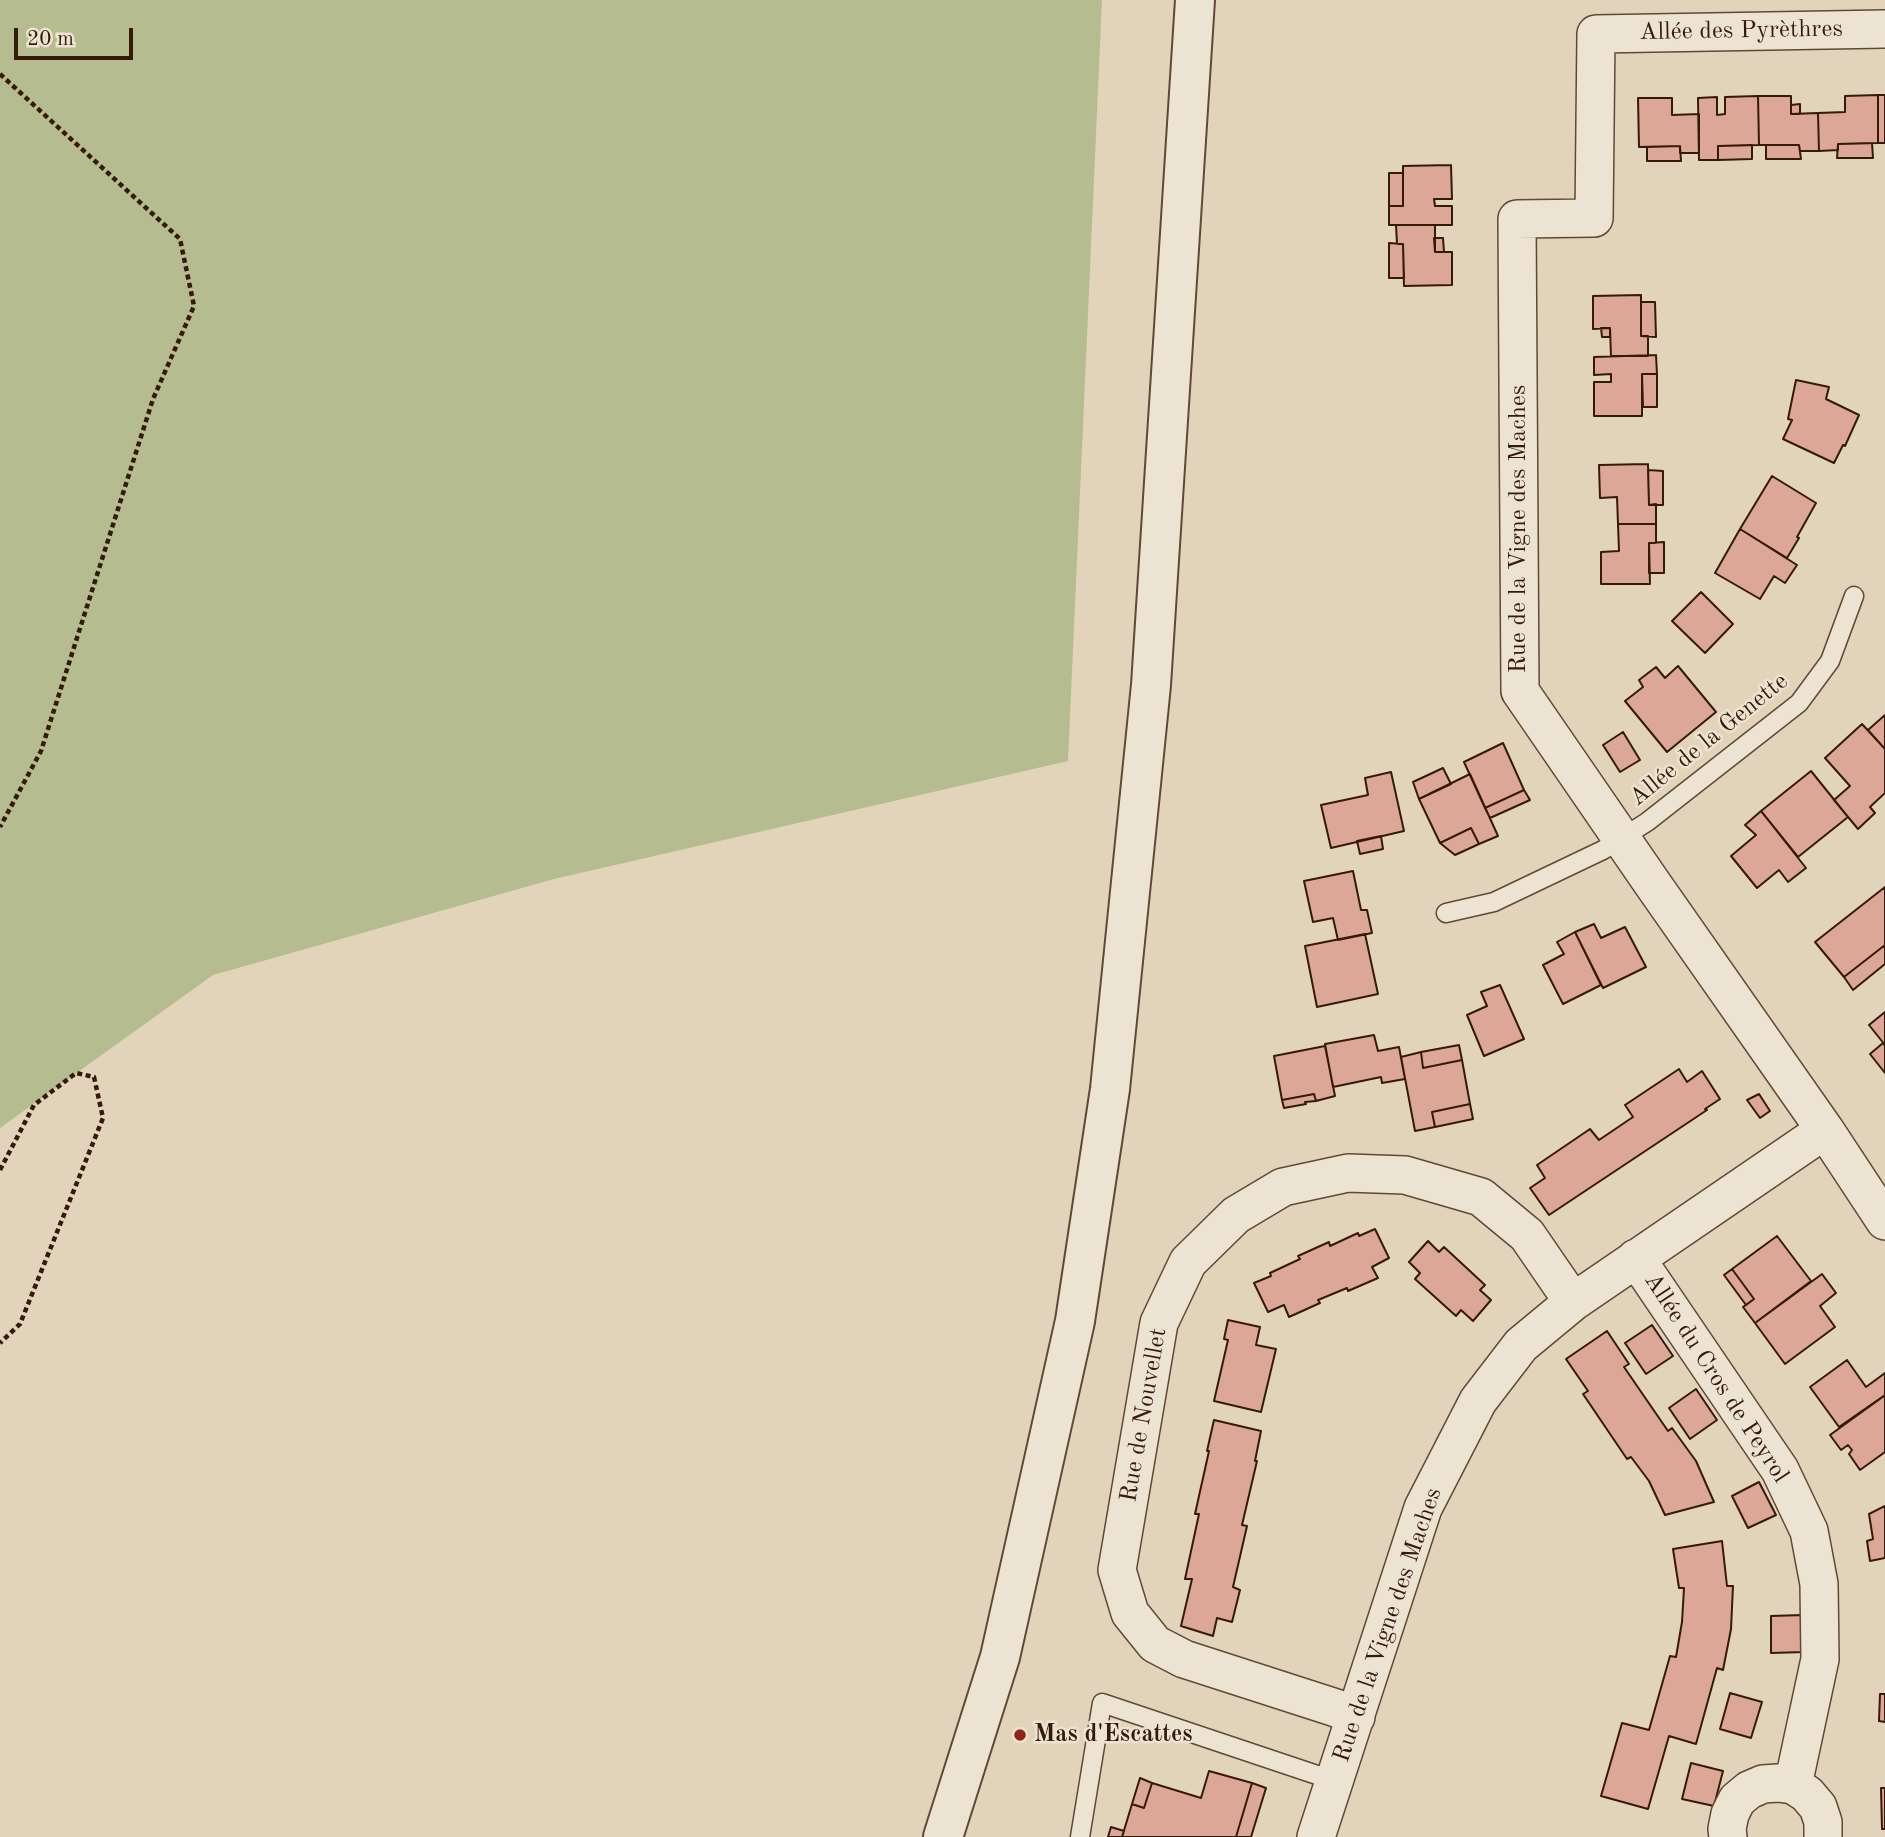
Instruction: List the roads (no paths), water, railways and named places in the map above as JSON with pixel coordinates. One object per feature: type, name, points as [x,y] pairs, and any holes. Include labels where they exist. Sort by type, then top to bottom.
[{"type":"street","points":[[943,1837],[1000,1657],[1075,1321],[1110,1089],[1151,685],[1195,0]]},
{"type":"street","name":"Allée des Pyrèthres","points":[[1596,34],[1810,15],[1885,29]]},
{"type":"street","name":"Rue de la Vigne des Maches","points":[[1596,34],[1594,218],[1517,219],[1520,691],[1825,1130],[1885,1221]]},
{"type":"street","name":"Rue de la Vigne des Maches","points":[[1316,1837],[1423,1508],[1478,1401],[1521,1345],[1573,1302],[1825,1130]]},
{"type":"street","name":"Rue de Nouvellet","points":[[1356,1717],[1336,1708],[1184,1659],[1155,1644],[1130,1613],[1117,1570],[1158,1323],[1188,1262],[1236,1215],[1283,1187],[1348,1173],[1405,1175],[1481,1197],[1527,1235],[1573,1302]]},
{"type":"street","name":"Allée du Cros de Peyrol","points":[[1636,1258],[1780,1470],[1809,1531],[1819,1584],[1821,1659],[1793,1786]]},
{"type":"street","points":[[1728,1837],[1730,1814],[1737,1800],[1749,1790],[1763,1784],[1778,1783],[1793,1786],[1807,1794],[1818,1807],[1824,1822],[1823,1837]]},
{"type":"lane","name":"Allée de la Genette","points":[[1446,913],[1494,902],[1604,850],[1647,822],[1800,703],[1830,661],[1854,596]]},
{"type":"lane","points":[[1080,1837],[1102,1703],[1335,1781]]},
{"type":"place","name":"Mas d'Escattes","points":[[1020,1735]]}]
